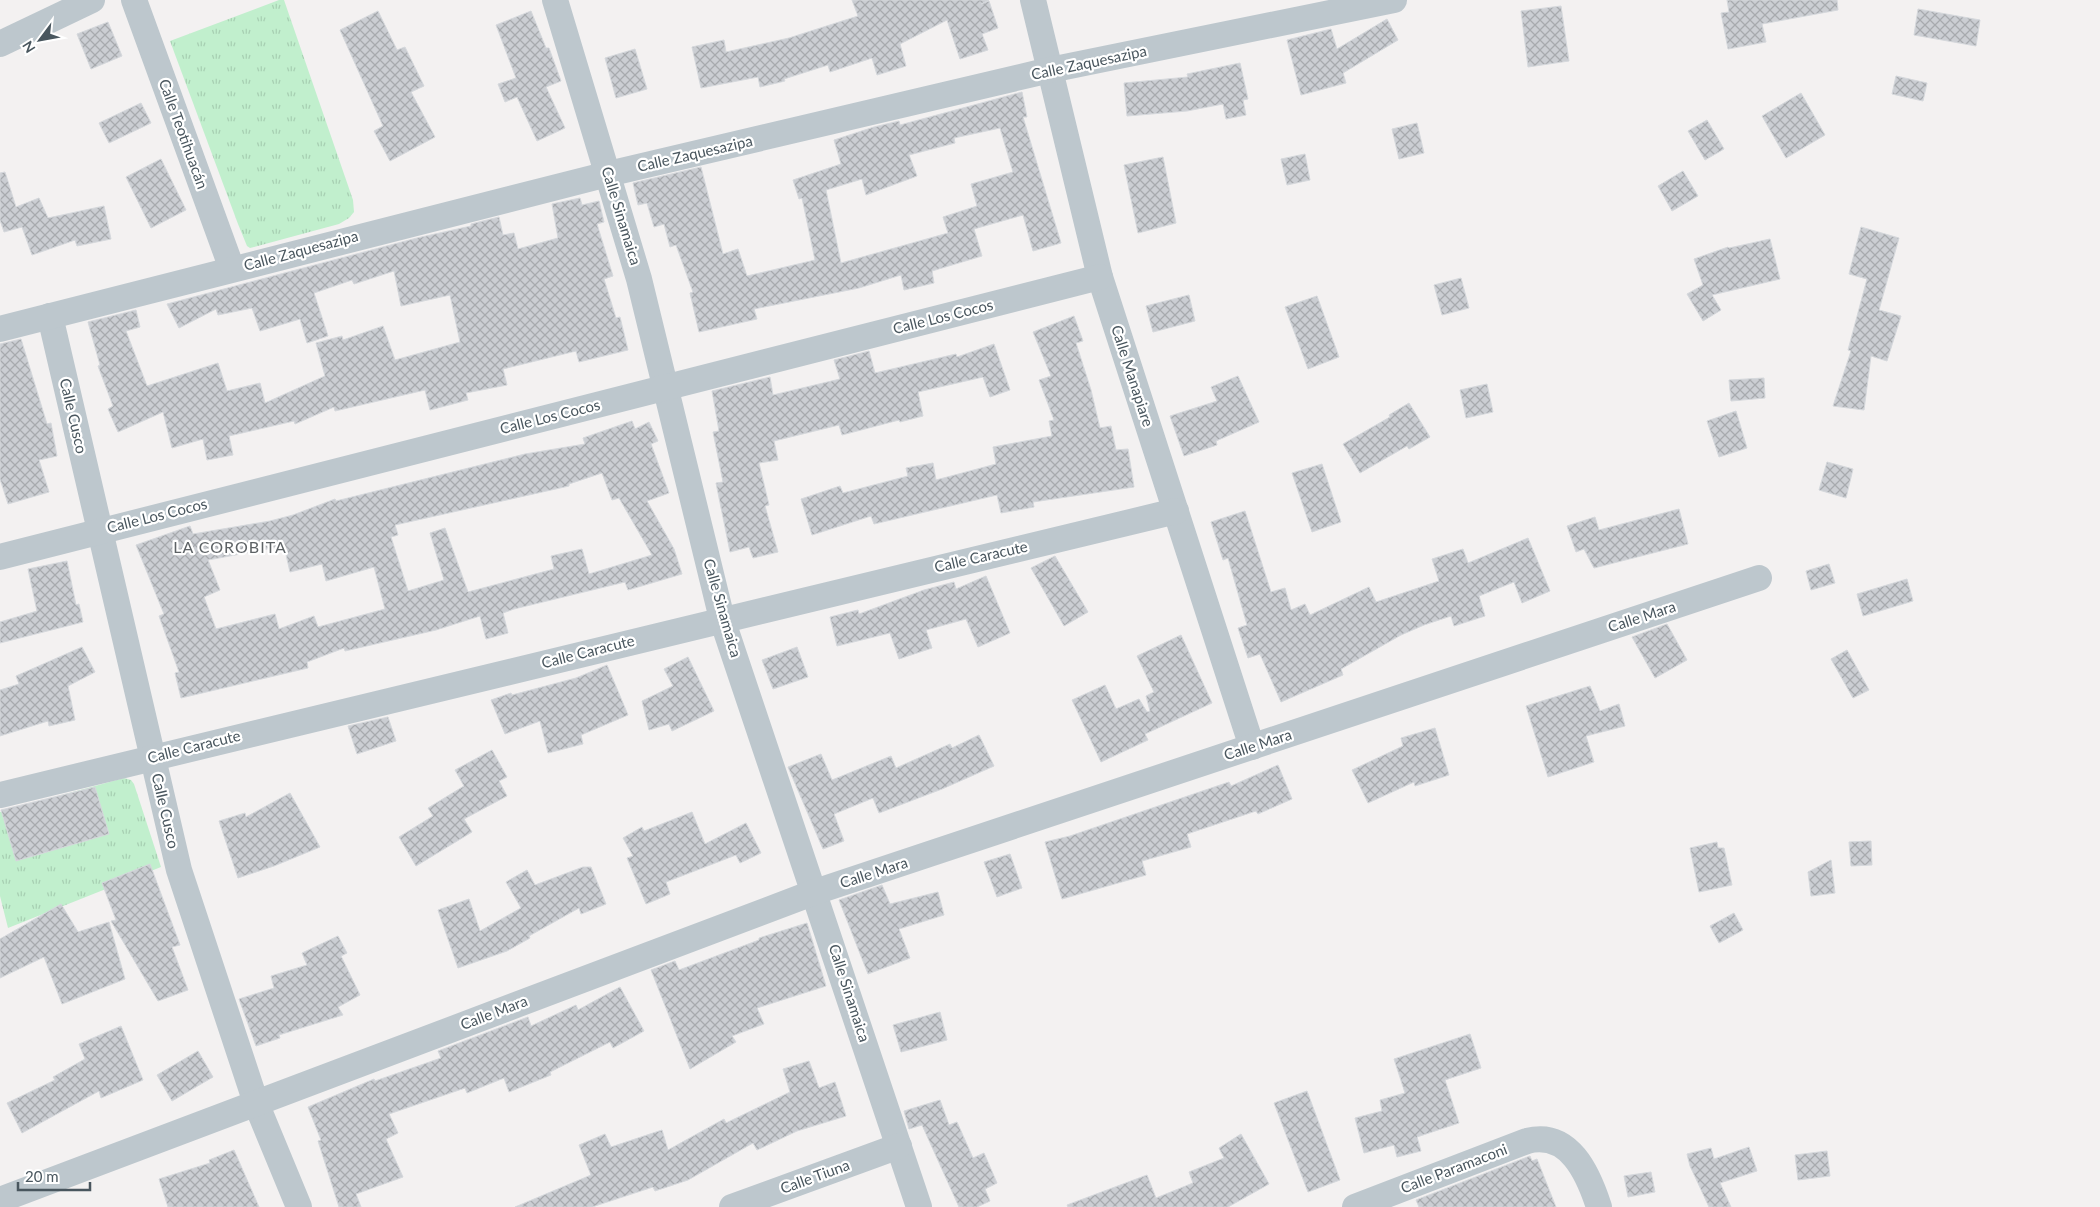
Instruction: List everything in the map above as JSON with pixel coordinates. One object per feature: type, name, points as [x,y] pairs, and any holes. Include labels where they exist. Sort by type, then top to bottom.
[{"type":"street","points":[[0,44],[92,0]]},
{"type":"street","name":"Calle Teotihuacán","points":[[134,0],[232,269]]},
{"type":"street","name":"Calle Sinamaica","points":[[555,0],[639,279],[722,619],[919,1207]]},
{"type":"street","name":"Calle Manapiare","points":[[1032,0],[1100,277],[1252,747]]},
{"type":"street","name":"Calle Zaquesazipa","points":[[0,328],[608,174],[1050,70],[1394,0]]},
{"type":"street","name":"Calle Los Cocos","points":[[0,557],[1100,277]]},
{"type":"street","name":"Calle Cusco","points":[[50,316],[179,870],[256,1103],[299,1207]]},
{"type":"street","name":"Calle Caracute","points":[[0,795],[722,619],[1176,511]]},
{"type":"street","name":"Calle Mara","points":[[0,1200],[815,892],[1759,578]]},
{"type":"street","name":"Calle Paramaconi","points":[[1355,1207],[1527,1142],[1546,1138],[1554,1140],[1575,1156],[1593,1189],[1599,1207]]},
{"type":"street","name":"Calle Tiuna","points":[[732,1207],[899,1146]]},
{"type":"green space","points":[[279,0],[284,0],[353,200],[354,212],[349,218],[339,224],[250,248],[247,246],[238,224],[170,41]]},
{"type":"green space","points":[[124,778],[131,780],[134,784],[161,867],[8,928],[0,896],[0,812]]},
{"type":"building","points":[[852,0],[989,0],[981,4],[989,1],[998,28],[982,34],[988,50],[960,59],[947,20],[900,44],[906,66],[877,75],[872,58],[830,72],[828,65],[784,79],[785,81],[760,87],[758,77],[701,88],[692,47],[724,40],[726,52],[789,38],[858,16]]},
{"type":"building","points":[[1727,0],[1837,0],[1838,10],[1762,24],[1766,42],[1728,49],[1721,13],[1729,12]]},
{"type":"building","points":[[1561,6],[1569,61],[1528,67],[1521,11]]},
{"type":"building","points":[[1918,9],[1980,20],[1976,46],[1914,35]]},
{"type":"building","points":[[378,11],[397,50],[405,47],[424,86],[411,92],[435,137],[390,161],[374,131],[383,126],[340,30]]},
{"type":"building","points":[[531,11],[546,48],[549,48],[561,81],[546,87],[565,128],[537,141],[517,97],[505,102],[498,84],[516,78],[496,25]]},
{"type":"building","points":[[1387,19],[1398,40],[1343,73],[1346,83],[1301,95],[1287,40],[1331,29],[1337,49]]},
{"type":"building","points":[[108,22],[122,56],[91,69],[77,34]]},
{"type":"building","points":[[635,49],[647,89],[616,98],[605,58]]},
{"type":"building","points":[[1240,63],[1248,99],[1243,100],[1246,115],[1226,119],[1223,104],[1187,111],[1127,116],[1124,83],[1188,77],[1187,74]]},
{"type":"building","points":[[1896,76],[1927,83],[1923,101],[1892,94]]},
{"type":"building","points":[[1022,92],[1027,117],[1023,117],[1061,243],[1033,251],[1023,215],[974,229],[982,256],[932,271],[934,283],[904,290],[901,275],[859,288],[754,309],[757,319],[699,332],[690,293],[693,292],[676,245],[670,247],[664,224],[654,227],[647,203],[638,205],[633,183],[701,167],[723,254],[738,249],[747,276],[815,260],[802,198],[799,199],[793,180],[841,164],[834,140],[899,121],[900,125]],"holes":[[[1000,128],[1013,172],[971,184],[977,206],[943,217],[948,233],[841,263],[826,190],[862,179],[866,195],[917,176],[909,155],[955,143],[954,138]]]},
{"type":"building","points":[[1801,93],[1825,135],[1786,158],[1762,116]]},
{"type":"building","points":[[141,103],[151,123],[109,143],[99,123]]},
{"type":"building","points":[[1707,120],[1724,149],[1705,160],[1688,131]]},
{"type":"building","points":[[1417,123],[1424,153],[1399,159],[1392,129]]},
{"type":"building","points":[[1305,154],[1310,180],[1287,185],[1281,159]]},
{"type":"building","points":[[1163,157],[1176,223],[1138,233],[1124,165]]},
{"type":"building","points":[[161,159],[186,210],[151,228],[126,177]]},
{"type":"building","points":[[1683,171],[1698,196],[1672,211],[1658,186]]},
{"type":"building","points":[[5,172],[16,207],[39,198],[48,218],[104,206],[111,239],[77,246],[75,240],[32,255],[22,227],[4,232],[0,220],[0,173]]},
{"type":"building","points":[[580,198],[582,205],[599,201],[604,222],[597,224],[613,276],[604,279],[616,318],[620,317],[628,350],[579,362],[576,351],[503,369],[507,385],[466,393],[468,400],[430,410],[425,390],[335,411],[334,407],[295,424],[294,421],[229,436],[233,455],[207,460],[203,439],[172,448],[163,412],[118,432],[108,409],[113,406],[98,366],[100,365],[88,322],[136,310],[140,327],[126,331],[147,386],[218,363],[227,391],[260,383],[265,403],[325,376],[316,343],[342,336],[343,340],[383,326],[395,360],[460,342],[450,295],[401,306],[394,271],[354,284],[352,280],[314,293],[328,336],[307,343],[300,319],[260,331],[252,308],[218,315],[216,309],[179,328],[167,304],[417,238],[471,226],[471,224],[499,217],[503,235],[514,233],[518,249],[558,238],[552,204]]},
{"type":"building","points":[[1861,227],[1899,238],[1879,310],[1901,316],[1887,361],[1871,356],[1864,410],[1833,406],[1851,351],[1848,350],[1867,279],[1849,274]]},
{"type":"building","points":[[1770,239],[1780,279],[1712,295],[1721,310],[1703,321],[1687,294],[1703,285],[1694,259],[1728,247]]},
{"type":"building","points":[[1461,278],[1469,308],[1442,315],[1434,285]]},
{"type":"building","points":[[1189,295],[1195,321],[1153,332],[1146,306]]},
{"type":"building","points":[[1317,296],[1339,357],[1308,369],[1285,307]]},
{"type":"building","points":[[1074,316],[1083,341],[1076,343],[1091,390],[1100,428],[1111,426],[1116,450],[1128,449],[1134,487],[1033,502],[1034,507],[1001,513],[997,495],[874,524],[871,516],[812,535],[801,499],[840,486],[843,493],[908,476],[906,468],[933,463],[936,480],[996,464],[993,447],[1052,436],[1049,421],[1054,420],[1039,380],[1051,376],[1033,332]]},
{"type":"building","points":[[21,339],[47,424],[51,423],[57,456],[39,460],[49,492],[8,504],[0,479],[0,344]]},
{"type":"building","points":[[994,344],[1010,390],[990,397],[983,377],[918,392],[923,416],[900,422],[899,420],[842,435],[839,425],[774,441],[778,460],[759,463],[769,505],[765,506],[778,552],[753,558],[749,547],[730,552],[716,483],[723,482],[713,432],[719,431],[712,391],[770,377],[773,395],[840,379],[834,360],[869,351],[875,373],[956,354],[957,357]]},
{"type":"building","points":[[1238,376],[1259,422],[1216,441],[1217,445],[1184,456],[1170,416],[1217,401],[1211,387]]},
{"type":"building","points":[[1764,378],[1765,398],[1731,401],[1729,380]]},
{"type":"building","points":[[1487,384],[1493,412],[1466,418],[1460,390]]},
{"type":"building","points":[[1409,403],[1430,437],[1409,449],[1407,446],[1360,473],[1343,444],[1390,417],[1389,415]]},
{"type":"building","points":[[1736,411],[1747,448],[1719,457],[1707,421]]},
{"type":"building","points":[[632,421],[635,429],[649,422],[658,441],[651,444],[669,493],[647,501],[674,549],[682,574],[628,590],[625,582],[514,609],[503,613],[508,633],[486,639],[480,616],[436,630],[345,651],[344,648],[307,662],[308,668],[181,698],[175,673],[179,672],[159,616],[164,614],[136,545],[190,526],[193,534],[270,521],[293,515],[335,499],[336,501],[525,454],[585,444],[583,438]],"holes":[[[602,473],[612,500],[619,498],[652,555],[589,574],[582,549],[551,556],[554,569],[468,592],[445,528],[430,533],[444,580],[408,591],[391,537],[398,535],[395,525],[569,486],[569,484]],[[284,546],[290,572],[322,564],[326,581],[374,567],[385,609],[318,627],[314,616],[279,629],[275,614],[216,629],[204,597],[220,590],[208,560]]]},
{"type":"building","points":[[1827,462],[1853,469],[1846,498],[1819,490]]},
{"type":"building","points":[[1322,464],[1341,522],[1312,532],[1292,473]]},
{"type":"building","points":[[1679,509],[1688,544],[1594,568],[1584,549],[1576,552],[1567,526],[1595,517],[1599,530]]},
{"type":"building","points":[[1245,511],[1271,592],[1285,588],[1291,610],[1305,604],[1310,615],[1369,587],[1376,602],[1439,581],[1432,559],[1463,549],[1468,563],[1528,538],[1550,591],[1522,603],[1514,582],[1479,596],[1485,616],[1454,626],[1451,616],[1424,625],[1401,635],[1341,669],[1343,675],[1281,702],[1260,654],[1248,658],[1238,628],[1247,625],[1228,558],[1223,560],[1211,522]]},
{"type":"building","points":[[1055,556],[1088,612],[1064,626],[1031,568]]},
{"type":"building","points":[[67,561],[76,605],[79,604],[83,622],[0,643],[0,622],[37,611],[28,569]]},
{"type":"building","points":[[1829,564],[1835,583],[1811,590],[1806,571]]},
{"type":"building","points":[[986,576],[1010,633],[978,647],[966,619],[926,630],[932,648],[899,659],[890,633],[837,646],[830,617],[858,610],[859,614],[924,590],[954,582],[956,589]]},
{"type":"building","points":[[1907,579],[1913,601],[1863,616],[1857,594]]},
{"type":"building","points":[[1667,624],[1687,660],[1655,678],[1632,637]]},
{"type":"building","points":[[1181,635],[1212,703],[1145,734],[1148,740],[1101,762],[1072,700],[1105,685],[1116,709],[1139,699],[1147,712],[1150,711],[1146,696],[1154,692],[1137,656]]},
{"type":"building","points":[[82,647],[95,672],[68,686],[75,720],[49,726],[48,721],[0,736],[0,690],[19,684],[16,676]]},
{"type":"building","points":[[797,647],[808,677],[773,689],[762,660]]},
{"type":"building","points":[[1847,650],[1869,690],[1853,698],[1831,659]]},
{"type":"building","points":[[688,657],[714,711],[672,731],[669,724],[649,730],[642,701],[673,686],[664,669]]},
{"type":"building","points":[[607,665],[628,715],[581,735],[583,744],[548,753],[540,721],[505,734],[491,700],[511,693],[512,695],[576,678]]},
{"type":"building","points":[[1590,686],[1600,711],[1619,704],[1625,726],[1586,736],[1594,762],[1548,777],[1526,706]]},
{"type":"building","points":[[388,717],[396,741],[357,754],[348,726]]},
{"type":"building","points":[[1435,728],[1449,775],[1415,786],[1414,782],[1368,803],[1352,770],[1403,746],[1401,738]]},
{"type":"building","points":[[979,735],[994,766],[942,789],[879,813],[873,798],[834,814],[844,841],[823,849],[788,767],[821,754],[832,780],[891,756],[896,768],[950,744],[952,748]]},
{"type":"building","points":[[492,750],[507,777],[499,781],[507,796],[464,819],[472,832],[416,866],[399,837],[433,816],[428,808],[464,786],[455,770]]},
{"type":"building","points":[[1278,765],[1292,799],[1258,814],[1256,811],[1187,834],[1191,847],[1142,861],[1146,875],[1062,899],[1045,842],[1070,836],[1229,782],[1231,786]]},
{"type":"building","points":[[95,787],[109,834],[16,861],[1,810]]},
{"type":"building","points":[[290,793],[320,847],[274,866],[238,878],[219,821],[245,813],[246,817]]},
{"type":"building","points":[[692,812],[705,844],[746,823],[761,853],[740,863],[736,855],[666,882],[670,894],[646,904],[627,858],[633,856],[623,838],[642,827],[644,831]]},
{"type":"building","points":[[1871,841],[1872,865],[1851,866],[1849,842]]},
{"type":"building","points":[[1717,842],[1718,848],[1724,848],[1732,885],[1699,892],[1690,848]]},
{"type":"building","points":[[1010,854],[1022,888],[997,897],[984,862]]},
{"type":"building","points":[[1831,860],[1835,893],[1811,896],[1808,872]]},
{"type":"building","points":[[150,864],[180,945],[172,947],[188,990],[158,1001],[111,921],[116,920],[102,883]]},
{"type":"building","points":[[583,867],[591,867],[606,904],[581,914],[579,908],[529,936],[530,938],[507,951],[458,968],[438,910],[469,899],[480,931],[521,908],[506,882],[527,870],[535,885]]},
{"type":"building","points":[[882,885],[890,904],[938,892],[944,915],[899,929],[910,958],[868,974],[839,900]]},
{"type":"building","points":[[61,904],[78,932],[109,922],[125,979],[62,1004],[44,957],[0,978],[0,939]]},
{"type":"building","points":[[1734,913],[1743,930],[1719,943],[1710,926]]},
{"type":"building","points":[[807,923],[826,986],[757,1008],[764,1024],[732,1036],[736,1042],[690,1069],[651,970],[675,961],[679,970],[759,940],[759,938]]},
{"type":"building","points":[[338,936],[347,953],[341,956],[360,995],[338,1007],[343,1015],[279,1035],[280,1038],[256,1046],[239,999],[274,988],[271,976],[307,965],[302,953]]},
{"type":"building","points":[[620,987],[644,1031],[613,1048],[610,1042],[550,1072],[551,1075],[509,1092],[504,1078],[467,1093],[465,1088],[389,1114],[398,1133],[386,1139],[403,1177],[356,1194],[361,1207],[339,1207],[318,1141],[321,1140],[308,1107],[374,1079],[375,1081],[441,1058],[438,1051],[528,1017],[531,1026],[576,1005],[578,1010]]},
{"type":"building","points":[[940,1012],[947,1040],[901,1052],[893,1025]]},
{"type":"building","points":[[121,1026],[143,1080],[101,1098],[99,1091],[22,1133],[7,1103],[55,1080],[53,1077],[85,1059],[79,1044]]},
{"type":"building","points":[[1470,1034],[1481,1068],[1445,1080],[1459,1123],[1417,1137],[1421,1151],[1397,1157],[1394,1145],[1364,1153],[1355,1118],[1382,1111],[1380,1100],[1405,1093],[1394,1059]]},
{"type":"building","points":[[198,1051],[213,1077],[172,1101],[157,1075]]},
{"type":"building","points":[[809,1061],[819,1088],[835,1082],[846,1116],[797,1131],[757,1150],[753,1143],[688,1180],[655,1191],[653,1187],[592,1207],[515,1207],[591,1175],[579,1145],[605,1134],[611,1147],[662,1130],[668,1150],[724,1119],[726,1123],[790,1092],[783,1069]]},
{"type":"building","points":[[1307,1091],[1340,1180],[1308,1192],[1274,1103]]},
{"type":"building","points":[[940,1100],[949,1125],[957,1122],[973,1158],[984,1153],[997,1183],[985,1189],[990,1201],[977,1207],[959,1207],[922,1125],[909,1129],[904,1111]]},
{"type":"building","points":[[1241,1134],[1269,1184],[1228,1207],[1068,1207],[1067,1205],[1147,1175],[1156,1198],[1193,1183],[1189,1172],[1224,1158],[1219,1148]]},
{"type":"building","points":[[1749,1147],[1757,1171],[1720,1183],[1731,1207],[1709,1207],[1690,1166],[1687,1154],[1711,1148],[1714,1159]]},
{"type":"building","points":[[234,1150],[259,1207],[168,1207],[159,1179],[210,1163],[209,1160]]},
{"type":"building","points":[[1827,1151],[1830,1176],[1798,1180],[1795,1155]]},
{"type":"building","points":[[1530,1156],[1532,1161],[1537,1159],[1556,1207],[1419,1207],[1416,1200]]},
{"type":"building","points":[[1651,1172],[1655,1192],[1628,1197],[1624,1176]]},
{"type":"district","name":"LA COROBITA","points":[[230,547]]}]
